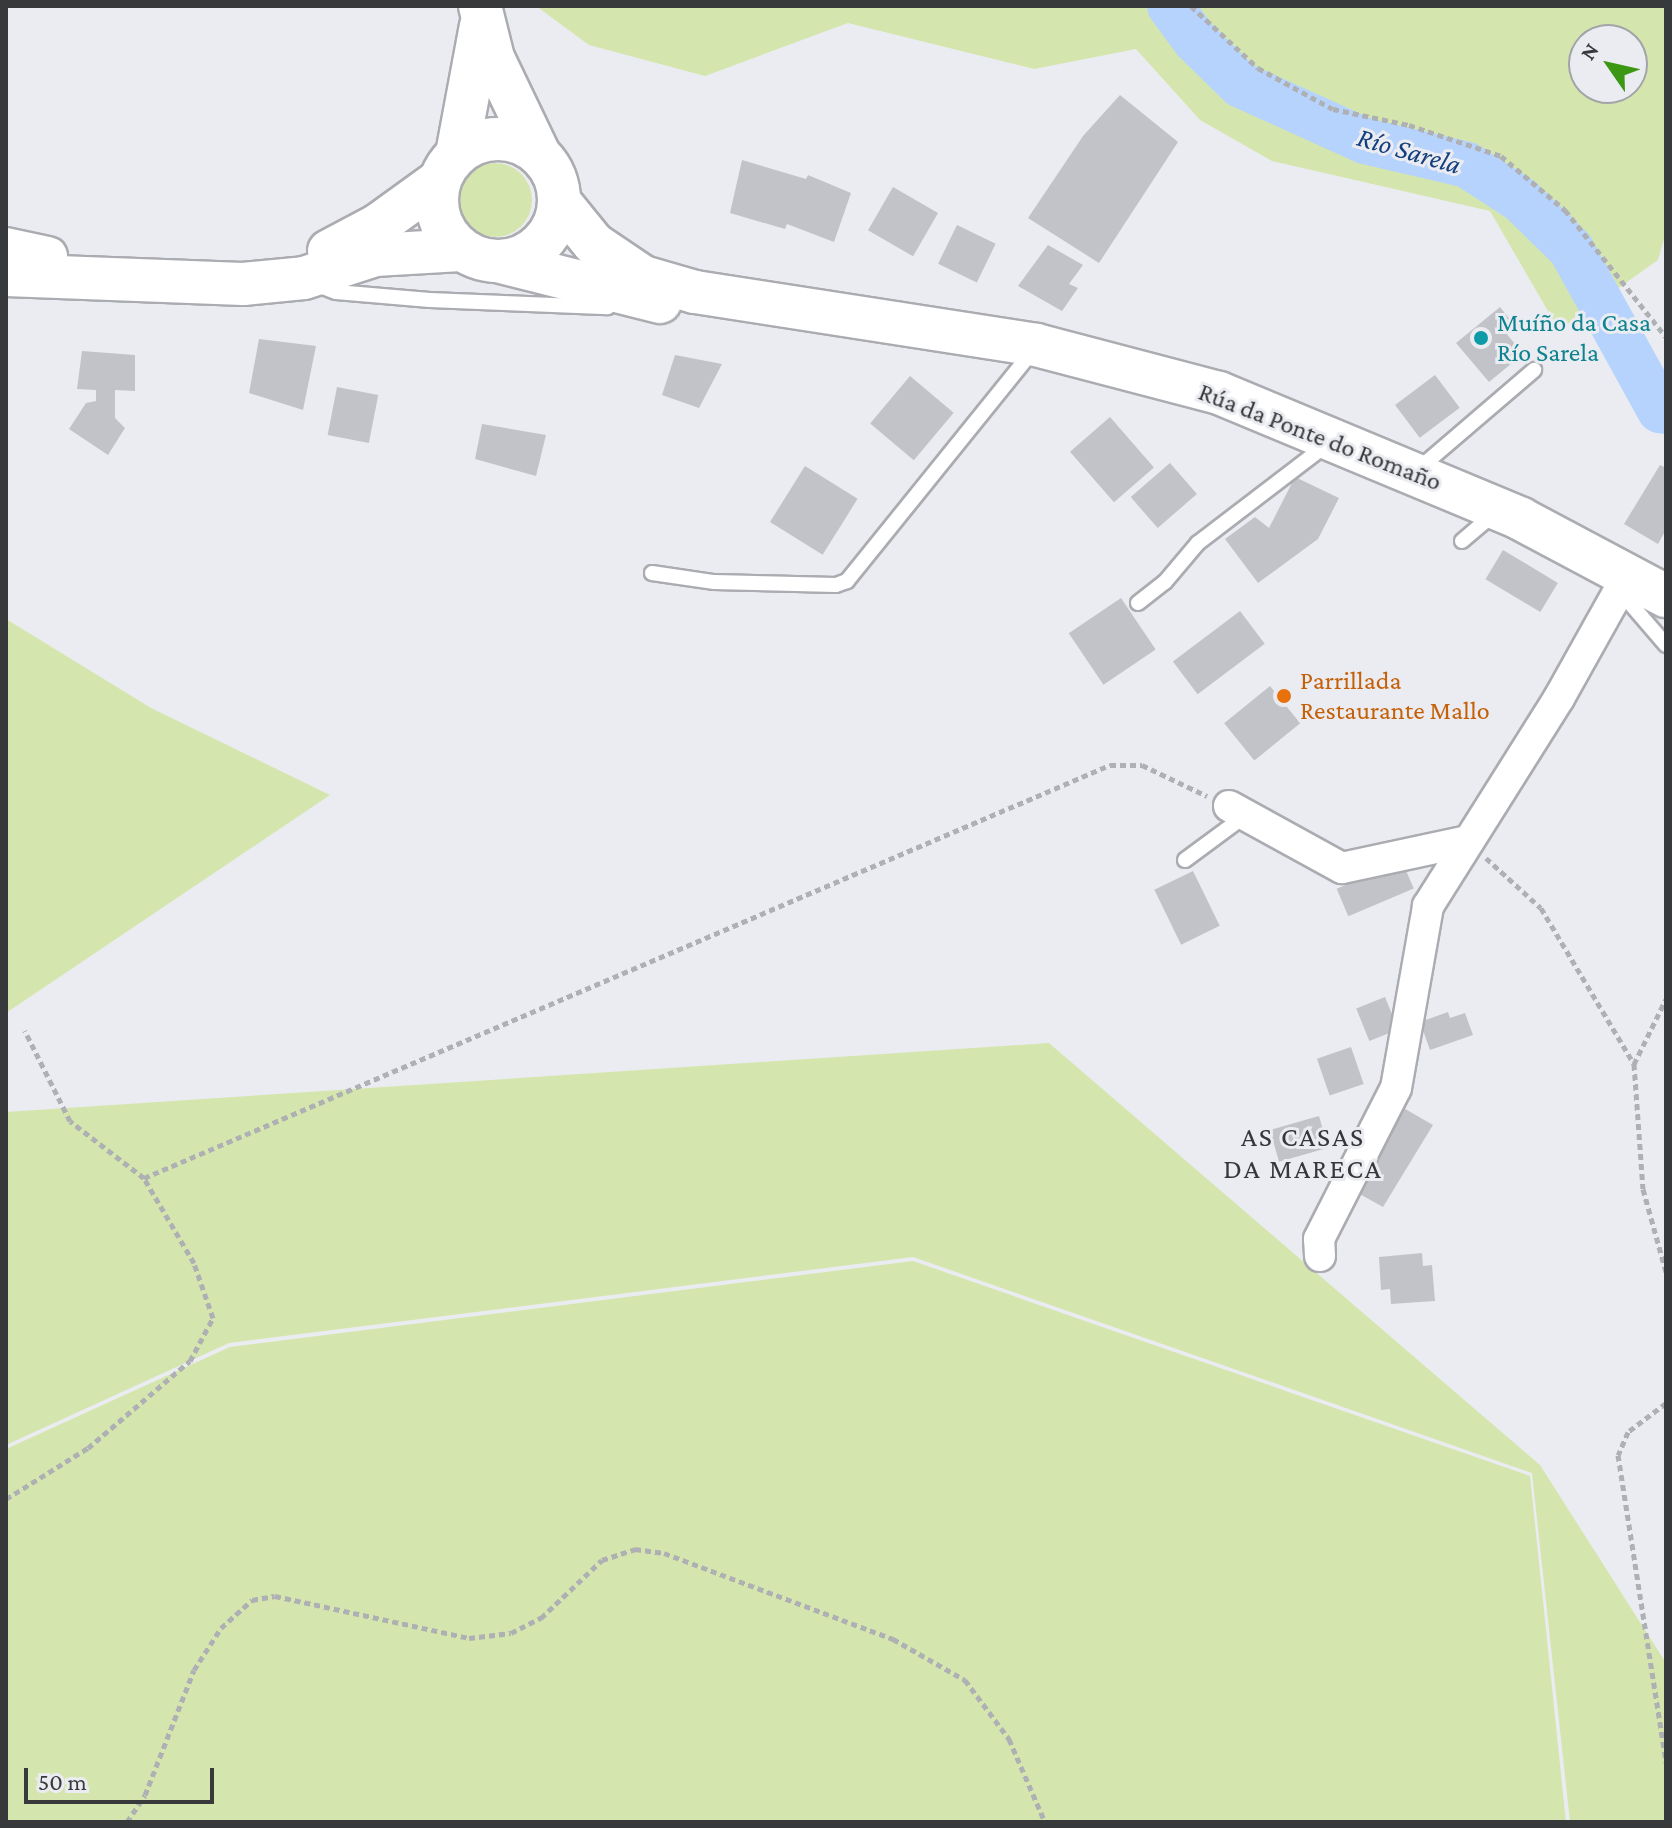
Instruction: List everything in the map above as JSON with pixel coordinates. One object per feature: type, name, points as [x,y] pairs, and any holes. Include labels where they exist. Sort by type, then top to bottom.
[{"type":"main road","points":[[480,16],[539,154],[551,169],[559,201],[594,244],[643,277],[695,292],[812,311]]},
{"type":"main road","points":[[461,250],[441,225],[448,168],[480,16]]},
{"type":"main road","points":[[6,253],[245,265],[306,258],[356,238],[483,140],[503,139],[539,154]]},
{"type":"main road","points":[[501,262],[540,246],[552,229],[559,201]]},
{"type":"main road","points":[[6,275],[243,284],[304,278],[375,255],[461,250],[574,283],[692,307],[812,311]]},
{"type":"main road","name":"Rúa da Ponte do Romaño","points":[[812,311],[1036,345],[1219,393],[1415,472],[1575,545],[1624,581],[1666,596]]},
{"type":"street","points":[[6,247],[48,256]]},
{"type":"street","points":[[6,266],[94,277]]},
{"type":"street","points":[[1320,1256],[1319,1239],[1396,1088],[1420,932],[1428,906],[1463,842],[1559,698],[1624,581]]},
{"type":"street","points":[[1238,811],[1342,868],[1463,842]]},
{"type":"lane","points":[[304,278],[336,292],[679,308]]},
{"type":"lane","points":[[574,283],[615,307]]},
{"type":"lane","points":[[652,573],[714,582],[836,585],[847,581],[996,402],[1036,345]]},
{"type":"lane","points":[[1415,472],[1534,370]]},
{"type":"lane","points":[[1138,603],[1165,582],[1198,543],[1335,438]]},
{"type":"lane","points":[[1462,541],[1498,510]]},
{"type":"lane","points":[[1624,581],[1666,645]]},
{"type":"lane","points":[[1185,860],[1238,811]]},
{"type":"path","points":[[1191,6],[1258,68],[1333,109],[1409,125],[1501,156],[1565,210],[1666,337]]},
{"type":"path","points":[[144,1178],[1110,765],[1142,765],[1238,811]]},
{"type":"path","points":[[1463,842],[1541,908],[1634,1064],[1643,1189],[1666,1272]]},
{"type":"path","points":[[1634,1064],[1666,999]]},
{"type":"path","points":[[6,1499],[88,1448],[190,1361],[213,1318],[194,1263],[144,1178],[70,1121],[25,1031]]},
{"type":"path","points":[[1666,1403],[1628,1432],[1618,1455],[1666,1763]]},
{"type":"path","points":[[127,1822],[145,1795],[194,1670],[221,1628],[252,1600],[275,1596],[469,1638],[511,1633],[541,1618],[602,1560],[635,1549],[664,1553],[893,1639],[965,1680],[1009,1739],[1045,1822]]},
{"type":"green space","points":[[536,6],[1666,6],[1666,232],[1658,260],[1559,330],[1490,211],[1272,161],[1200,120],[1136,49],[1034,69],[848,23],[705,76],[589,45]]},
{"type":"green space","points":[[495,163],[509,166],[521,174],[529,186],[532,200],[529,214],[521,226],[509,234],[495,237],[481,234],[469,226],[461,214],[458,200],[461,186],[469,174],[481,166]]},
{"type":"green space","points":[[6,619],[151,708],[330,795],[6,1013]]},
{"type":"green space","points":[[1049,1043],[1540,1465],[1666,1663],[1666,1822],[1570,1822],[1532,1473],[913,1257],[229,1343],[6,1445],[6,1112]]},
{"type":"green space","points":[[913,1261],[1530,1476],[1566,1822],[6,1822],[6,1449],[230,1347]]},
{"type":"building","points":[[1120,95],[1178,142],[1099,263],[1028,218],[1083,136]]},
{"type":"building","points":[[742,160],[806,179],[808,175],[851,193],[834,242],[787,224],[785,229],[730,213]]},
{"type":"building","points":[[893,187],[938,213],[913,256],[868,230]]},
{"type":"building","points":[[957,225],[996,244],[977,282],[938,264]]},
{"type":"building","points":[[1048,245],[1083,265],[1069,284],[1078,288],[1062,311],[1018,286]]},
{"type":"building","points":[[1500,307],[1515,326],[1506,333],[1523,354],[1489,382],[1456,343]]},
{"type":"building","points":[[259,339],[316,346],[303,410],[249,393]]},
{"type":"building","points":[[82,351],[135,355],[135,391],[115,390],[115,418],[125,428],[108,455],[69,429],[86,403],[96,401],[96,390],[77,389]]},
{"type":"building","points":[[675,355],[722,364],[699,408],[662,395]]},
{"type":"building","points":[[1435,375],[1460,408],[1420,438],[1395,405]]},
{"type":"building","points":[[910,376],[954,413],[914,460],[870,423]]},
{"type":"building","points":[[337,387],[378,395],[369,443],[328,435]]},
{"type":"building","points":[[1110,417],[1154,468],[1114,502],[1070,452]]},
{"type":"building","points":[[482,424],[546,435],[536,476],[475,459]]},
{"type":"building","points":[[1170,463],[1197,494],[1158,528],[1131,497]]},
{"type":"building","points":[[1660,465],[1666,468],[1666,530],[1658,544],[1624,524]]},
{"type":"building","points":[[805,466],[858,499],[823,555],[770,522]]},
{"type":"building","points":[[1295,477],[1339,498],[1318,539],[1258,583],[1225,539],[1255,517],[1269,528]]},
{"type":"building","points":[[1503,550],[1558,583],[1540,612],[1485,579]]},
{"type":"building","points":[[1121,598],[1156,649],[1103,685],[1069,633]]},
{"type":"building","points":[[1240,611],[1265,644],[1198,694],[1173,662]]},
{"type":"building","points":[[1270,686],[1300,723],[1254,760],[1224,723]]},
{"type":"building","points":[[1402,861],[1414,889],[1348,916],[1337,889]]},
{"type":"building","points":[[1193,871],[1220,926],[1181,945],[1154,890]]},
{"type":"building","points":[[1385,997],[1398,1029],[1369,1041],[1356,1009]]},
{"type":"building","points":[[1448,1012],[1450,1018],[1465,1013],[1473,1035],[1430,1050],[1420,1022]]},
{"type":"building","points":[[1351,1047],[1364,1084],[1330,1096],[1317,1059]]},
{"type":"building","points":[[1400,1106],[1433,1125],[1383,1207],[1356,1192]]},
{"type":"building","points":[[1319,1116],[1328,1148],[1279,1162],[1270,1130]]},
{"type":"building","points":[[1422,1253],[1423,1266],[1432,1265],[1435,1301],[1391,1304],[1390,1289],[1381,1290],[1379,1257]]},
{"type":"waterway","name":"Río Sarela","points":[[1170,6],[1195,40],[1241,85],[1365,141],[1467,165],[1521,200],[1571,249],[1660,410],[1666,411]]},
{"type":"place","name":"Muíño da Casa Río Sarela","points":[[1481,338]]},
{"type":"place","name":"Parrillada Restaurante Mallo","points":[[1284,696]]},
{"type":"district","name":"AS CASAS DA MARECA","points":[[1303,1153]]}]
